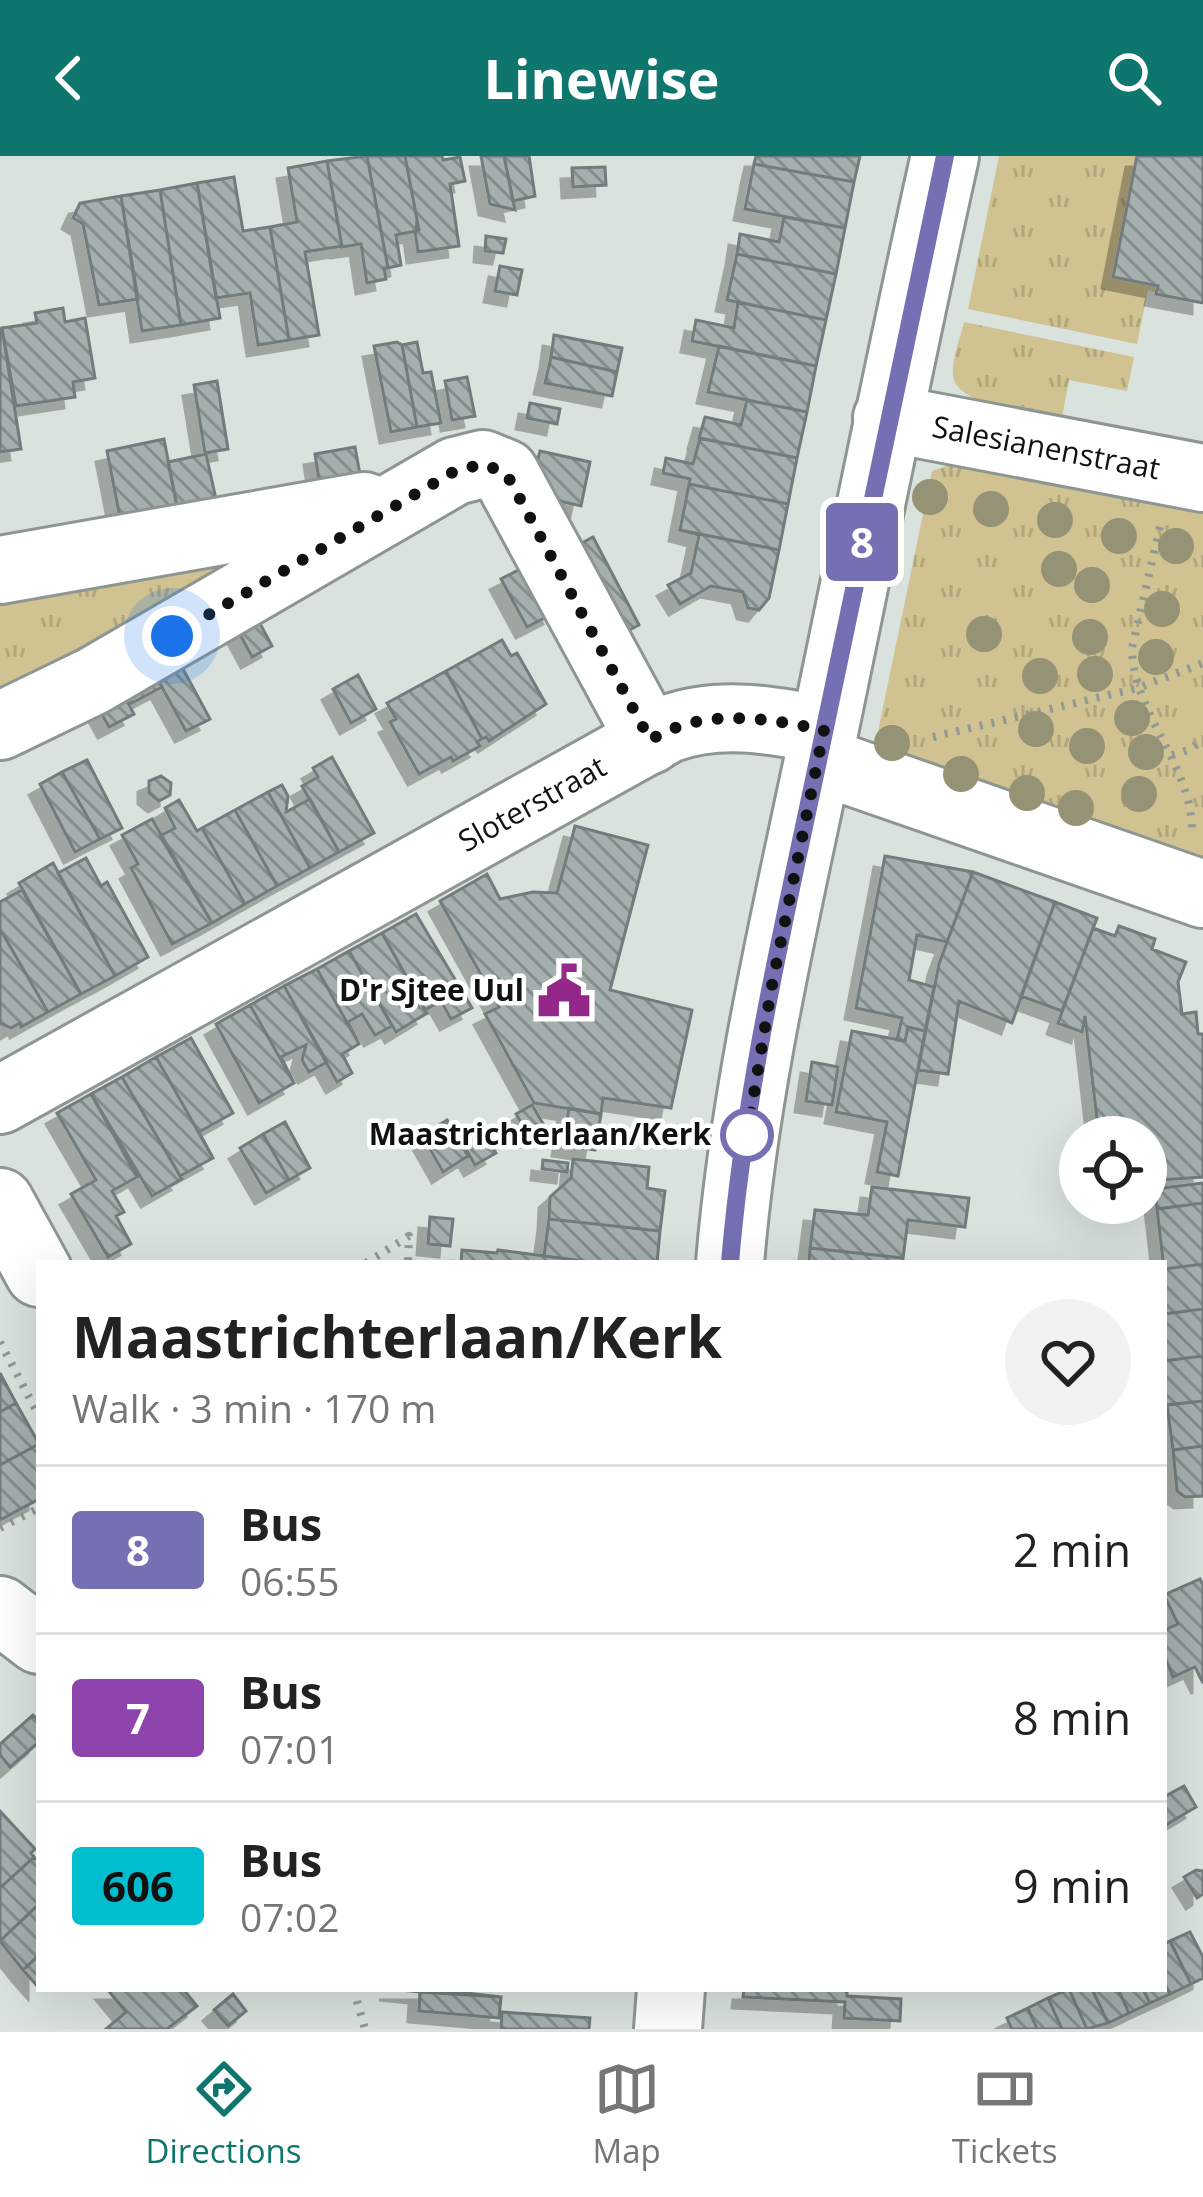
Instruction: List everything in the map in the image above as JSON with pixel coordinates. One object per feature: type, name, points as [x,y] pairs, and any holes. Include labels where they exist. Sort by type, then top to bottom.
[{"type":"street","points":[[730,1260],[757,1069],[887,418],[946,156]]},
{"type":"street","name":"Salesianenstraat","points":[[887,418],[1188,475]]},
{"type":"street","points":[[0,727],[93,681],[455,471],[483,464],[506,473],[650,740]]},
{"type":"street","points":[[0,570],[409,498]]},
{"type":"street","name":"Sloterstraat","points":[[0,1100],[692,720],[732,717],[821,745],[898,788],[1193,891]]},
{"type":"street","points":[[0,1202],[36,1268]]},
{"type":"street","points":[[0,1610],[36,1638]]},
{"type":"street","points":[[668,2029],[670,1992]]},
{"type":"path","points":[[1188,475],[1132,648],[1138,688],[1172,755],[1192,823],[1193,891]]},
{"type":"path","points":[[898,788],[913,746],[920,740],[1138,688],[1203,663]]},
{"type":"path","points":[[1172,755],[1203,739]]},
{"type":"path","points":[[371,1260],[409,1236],[408,1260]]},
{"type":"path","points":[[0,1342],[36,1410]]},
{"type":"path","points":[[0,1528],[36,1510]]},
{"type":"path","points":[[357,2001],[365,2029]]},
{"type":"green space","points":[[999,156],[1136,156],[1112,276],[1157,287],[1156,292],[1148,290],[1137,344],[968,309]]},
{"type":"green space","points":[[964,322],[1134,357],[1127,391],[1069,380],[1062,417],[971,397],[960,389],[953,374]]},
{"type":"green space","points":[[972,464],[1203,514],[1203,875],[895,760],[876,741],[932,471]]},
{"type":"green space","points":[[355,518],[0,714],[0,580]]},
{"type":"building","points":[[367,156],[405,156],[417,220],[416,231],[396,235],[401,265],[388,268]]},
{"type":"building","points":[[367,156],[388,268],[384,268],[386,279],[367,283],[361,244],[342,247],[327,161]]},
{"type":"building","points":[[405,156],[460,157],[465,181],[450,184],[459,246],[418,252],[415,231],[419,230]]},
{"type":"building","points":[[481,156],[504,156],[515,210],[490,204]]},
{"type":"building","points":[[504,156],[529,156],[535,196],[513,201]]},
{"type":"building","points":[[756,156],[860,156],[854,182],[754,164]]},
{"type":"building","points":[[1137,156],[1203,156],[1203,303],[1156,294],[1158,286],[1113,277]]},
{"type":"building","points":[[327,161],[342,246],[305,252],[319,335],[289,340],[270,227],[297,222],[288,168]]},
{"type":"building","points":[[754,164],[854,182],[845,228],[745,209]]},
{"type":"building","points":[[605,167],[606,185],[573,187],[572,168]]},
{"type":"building","points":[[234,177],[243,231],[270,227],[289,340],[258,345],[250,293],[216,298],[197,183]]},
{"type":"building","points":[[197,183],[220,318],[181,325],[160,190]]},
{"type":"building","points":[[160,190],[181,325],[142,331],[121,196]]},
{"type":"building","points":[[121,196],[138,299],[99,305],[83,224],[73,218],[80,203]]},
{"type":"building","points":[[784,217],[845,228],[836,274],[737,254],[740,234],[779,242]]},
{"type":"building","points":[[486,236],[506,239],[503,253],[485,251]]},
{"type":"building","points":[[737,254],[836,274],[826,320],[727,300]]},
{"type":"building","points":[[500,266],[522,270],[517,295],[495,291]]},
{"type":"building","points":[[738,302],[826,320],[816,366],[692,341],[696,320],[734,328]]},
{"type":"building","points":[[63,308],[65,322],[85,318],[95,378],[73,382],[75,397],[16,406],[2,328],[37,323],[35,313]]},
{"type":"building","points":[[0,329],[21,449],[0,452]]},
{"type":"building","points":[[554,335],[622,348],[617,372],[551,357]]},
{"type":"building","points":[[417,342],[423,373],[431,372],[441,423],[417,427],[402,345]]},
{"type":"building","points":[[402,345],[417,427],[391,432],[374,346]]},
{"type":"building","points":[[719,346],[816,366],[807,412],[708,392]]},
{"type":"building","points":[[551,357],[617,372],[612,396],[545,383]]},
{"type":"building","points":[[467,377],[475,416],[452,420],[445,381]]},
{"type":"building","points":[[217,381],[228,449],[205,453],[194,385]]},
{"type":"building","points":[[747,400],[807,412],[797,458],[699,438],[705,417],[741,425]]},
{"type":"building","points":[[530,403],[560,409],[557,424],[527,418]]},
{"type":"building","points":[[700,438],[797,458],[788,504],[689,484],[690,479],[663,473],[666,458],[693,464]]},
{"type":"building","points":[[164,439],[179,516],[122,528],[107,451]]},
{"type":"building","points":[[355,447],[361,480],[320,487],[315,454]]},
{"type":"building","points":[[540,451],[590,462],[581,506],[538,496],[532,481]]},
{"type":"building","points":[[206,454],[218,508],[179,516],[168,462]]},
{"type":"building","points":[[689,484],[788,504],[779,550],[680,530]]},
{"type":"building","points":[[680,530],[779,550],[769,598],[759,610],[748,608],[743,592],[711,586],[680,604],[668,585],[691,573],[699,535]]},
{"type":"building","points":[[593,537],[639,625],[609,641],[563,553]]},
{"type":"building","points":[[528,565],[554,613],[527,627],[501,579]]},
{"type":"building","points":[[257,618],[272,646],[252,657],[237,629]]},
{"type":"building","points":[[502,640],[511,656],[517,653],[546,704],[489,741],[482,739],[446,671]]},
{"type":"building","points":[[176,656],[210,719],[186,731],[152,669]]},
{"type":"building","points":[[152,669],[162,687],[130,704],[121,686]]},
{"type":"building","points":[[446,671],[482,739],[477,742],[480,746],[453,761],[451,757],[419,774],[390,722],[396,719],[387,703]]},
{"type":"building","points":[[358,675],[376,709],[351,723],[333,689]]},
{"type":"building","points":[[120,688],[134,714],[109,727],[95,702]]},
{"type":"building","points":[[332,757],[374,833],[339,852],[302,786],[318,777],[313,768]]},
{"type":"building","points":[[87,760],[122,828],[100,839],[62,772]]},
{"type":"building","points":[[62,772],[100,839],[75,852],[40,784]]},
{"type":"building","points":[[161,776],[171,783],[170,795],[159,801],[149,793],[149,781]]},
{"type":"building","points":[[282,785],[288,796],[286,812],[310,799],[339,852],[310,868],[268,792]]},
{"type":"building","points":[[268,792],[310,868],[277,886],[235,810]]},
{"type":"building","points":[[179,800],[197,831],[202,828],[245,904],[212,923],[160,836],[175,828],[165,808]]},
{"type":"building","points":[[235,810],[277,886],[245,904],[202,828]]},
{"type":"building","points":[[152,819],[212,923],[172,944],[131,868],[138,864],[122,835]]},
{"type":"building","points":[[575,826],[648,845],[610,990],[692,1010],[671,1108],[603,1098],[601,1114],[534,1103],[485,1014],[499,1007],[440,901],[487,874],[500,899],[557,893]]},
{"type":"building","points":[[885,856],[973,872],[947,942],[917,935],[909,980],[934,987],[925,1031],[908,1027],[905,1041],[897,1040],[902,1018],[856,1008]]},
{"type":"building","points":[[86,858],[101,886],[107,882],[148,957],[115,976],[58,873]]},
{"type":"building","points":[[53,863],[115,976],[81,994],[19,883]]},
{"type":"building","points":[[973,872],[1055,902],[1012,1023],[959,1001],[948,1074],[918,1070],[939,964]]},
{"type":"building","points":[[22,890],[81,994],[48,1012],[0,929],[0,902]]},
{"type":"building","points":[[1055,902],[1097,918],[1062,1011],[1021,996]]},
{"type":"building","points":[[416,914],[472,1008],[451,1019],[441,1001],[425,1010],[382,933]]},
{"type":"building","points":[[1119,926],[1155,939],[1152,949],[1186,962],[1178,982],[1182,1014],[1196,1012],[1198,1034],[1203,1034],[1203,1177],[1167,1180],[1167,1116],[1097,1116],[1085,1016],[1082,1032],[1058,1023],[1093,928],[1115,936]]},
{"type":"building","points":[[0,929],[48,1012],[21,1027],[20,1023],[11,1028],[0,1023]]},
{"type":"building","points":[[382,933],[427,1013],[396,1032],[349,951]]},
{"type":"building","points":[[349,951],[392,1026],[375,1035],[362,1014],[348,1022],[359,1044],[317,969]]},
{"type":"building","points":[[317,969],[359,1044],[342,1054],[352,1073],[337,1082],[284,986]]},
{"type":"building","points":[[284,986],[327,1062],[309,1072],[302,1060],[306,1045],[281,1057],[294,1083],[250,1005]]},
{"type":"building","points":[[250,1005],[294,1083],[259,1103],[216,1024]]},
{"type":"building","points":[[908,1027],[925,1031],[898,1176],[877,1172],[887,1122],[836,1112],[852,1031],[905,1041]]},
{"type":"building","points":[[191,1038],[233,1113],[199,1132],[213,1158],[156,1057]]},
{"type":"building","points":[[156,1057],[213,1158],[180,1176],[122,1077]]},
{"type":"building","points":[[812,1062],[838,1067],[832,1105],[806,1101]]},
{"type":"building","points":[[122,1077],[182,1179],[152,1196],[91,1094]]},
{"type":"building","points":[[91,1094],[137,1177],[112,1191],[124,1212],[116,1216],[131,1244],[108,1257],[71,1194],[96,1180],[57,1113]]},
{"type":"building","points":[[532,1105],[545,1127],[530,1137],[516,1114]]},
{"type":"building","points":[[569,1108],[601,1114],[595,1150],[563,1145]]},
{"type":"building","points":[[447,1120],[468,1156],[443,1172],[422,1135]]},
{"type":"building","points":[[285,1122],[310,1168],[289,1180],[263,1134]]},
{"type":"building","points":[[481,1128],[496,1153],[475,1165],[461,1140]]},
{"type":"building","points":[[263,1134],[289,1180],[266,1193],[240,1148]]},
{"type":"building","points":[[573,1159],[649,1167],[647,1188],[665,1191],[660,1231],[549,1219],[550,1197],[571,1178]]},
{"type":"building","points":[[543,1160],[568,1163],[567,1172],[542,1169]]},
{"type":"building","points":[[1203,1183],[1203,1203],[1167,1208],[1167,1188]]},
{"type":"building","points":[[872,1187],[969,1198],[965,1227],[908,1220],[903,1258],[810,1248],[815,1210],[868,1215]]},
{"type":"building","points":[[1203,1203],[1203,1264],[1167,1269],[1167,1260],[1163,1260],[1159,1224],[1167,1224],[1167,1208]]},
{"type":"building","points":[[430,1217],[453,1219],[450,1246],[428,1244]]},
{"type":"building","points":[[549,1219],[660,1231],[657,1260],[544,1256]]},
{"type":"building","points":[[810,1248],[903,1258],[903,1260],[809,1260]]},
{"type":"building","points":[[462,1250],[498,1250],[576,1260],[461,1260]]},
{"type":"building","points":[[1203,1264],[1203,1309],[1167,1314],[1167,1269]]},
{"type":"building","points":[[1203,1309],[1203,1356],[1167,1361],[1167,1314]]},
{"type":"building","points":[[1203,1356],[1203,1401],[1167,1405],[1167,1361]]},
{"type":"building","points":[[0,1373],[16,1403],[0,1412]]},
{"type":"building","points":[[1203,1401],[1203,1446],[1173,1450],[1167,1405]]},
{"type":"building","points":[[16,1403],[36,1446],[0,1465],[0,1412]]},
{"type":"building","points":[[36,1446],[36,1501],[0,1520],[0,1465]]},
{"type":"building","points":[[1203,1446],[1203,1496],[1185,1497],[1177,1491],[1173,1450]]},
{"type":"building","points":[[1200,1579],[1203,1585],[1203,1683],[1195,1667],[1173,1677],[1167,1662],[1167,1629],[1178,1624],[1167,1594]]},
{"type":"building","points":[[33,1715],[36,1718],[36,1745],[10,1767],[0,1755],[0,1744]]},
{"type":"building","points":[[1184,1786],[1196,1807],[1167,1824],[1167,1795]]},
{"type":"building","points":[[0,1811],[35,1849],[34,1857],[0,1888]]},
{"type":"building","points":[[36,1859],[36,1907],[0,1941],[0,1888]]},
{"type":"building","points":[[1203,1871],[1203,1894],[1197,1898],[1184,1877]]},
{"type":"building","points":[[36,1907],[36,1958],[23,1970],[0,1941]]},
{"type":"building","points":[[1190,1932],[1203,1957],[1203,1978],[1191,1984],[1170,1941]]},
{"type":"building","points":[[1167,1942],[1191,1984],[1170,1994],[1167,1988]]},
{"type":"building","points":[[36,1958],[36,1985],[23,1970]]},
{"type":"building","points":[[1167,1988],[1170,1994],[1150,2003],[1144,1992],[1167,1992]]},
{"type":"building","points":[[109,1992],[185,1992],[197,2006],[167,2029],[106,2029],[126,2012]]},
{"type":"building","points":[[420,1992],[458,1992],[501,1997]]},
{"type":"building","points":[[420,1992],[501,1997],[499,2018],[419,2011]]},
{"type":"building","points":[[744,1992],[847,1992],[847,1996],[901,1999],[900,2021],[844,2018],[845,2002],[743,1997]]},
{"type":"building","points":[[1070,1992],[1087,2029],[1062,2029],[1048,1998]]},
{"type":"building","points":[[1070,1992],[1093,1992],[1108,2023],[1087,2029]]},
{"type":"building","points":[[1093,1992],[1119,1992],[1129,2013],[1108,2023]]},
{"type":"building","points":[[1119,1992],[1144,1992],[1150,2003],[1129,2013]]},
{"type":"building","points":[[233,1994],[246,2011],[228,2026],[214,2010]]},
{"type":"building","points":[[1048,1998],[1062,2029],[1037,2029],[1028,2008]]},
{"type":"building","points":[[1028,2008],[1037,2029],[1012,2029],[1007,2018]]},
{"type":"building","points":[[502,2012],[590,2018],[589,2029],[501,2029]]},
{"type":"bus line","name":"8","points":[[730,1260],[750,1112],[794,870],[945,156]]},
{"type":"place","name":"D'r Sjtee Uul","points":[[564,991]]},
{"type":"place","name":"Maastrichterlaan/Kerk","points":[[747,1135]]},
{"type":"route","points":[[172,636],[455,471],[483,464],[506,473],[650,740],[692,720],[732,717],[824,730],[772,985],[744,1154],[747,1135]]}]
